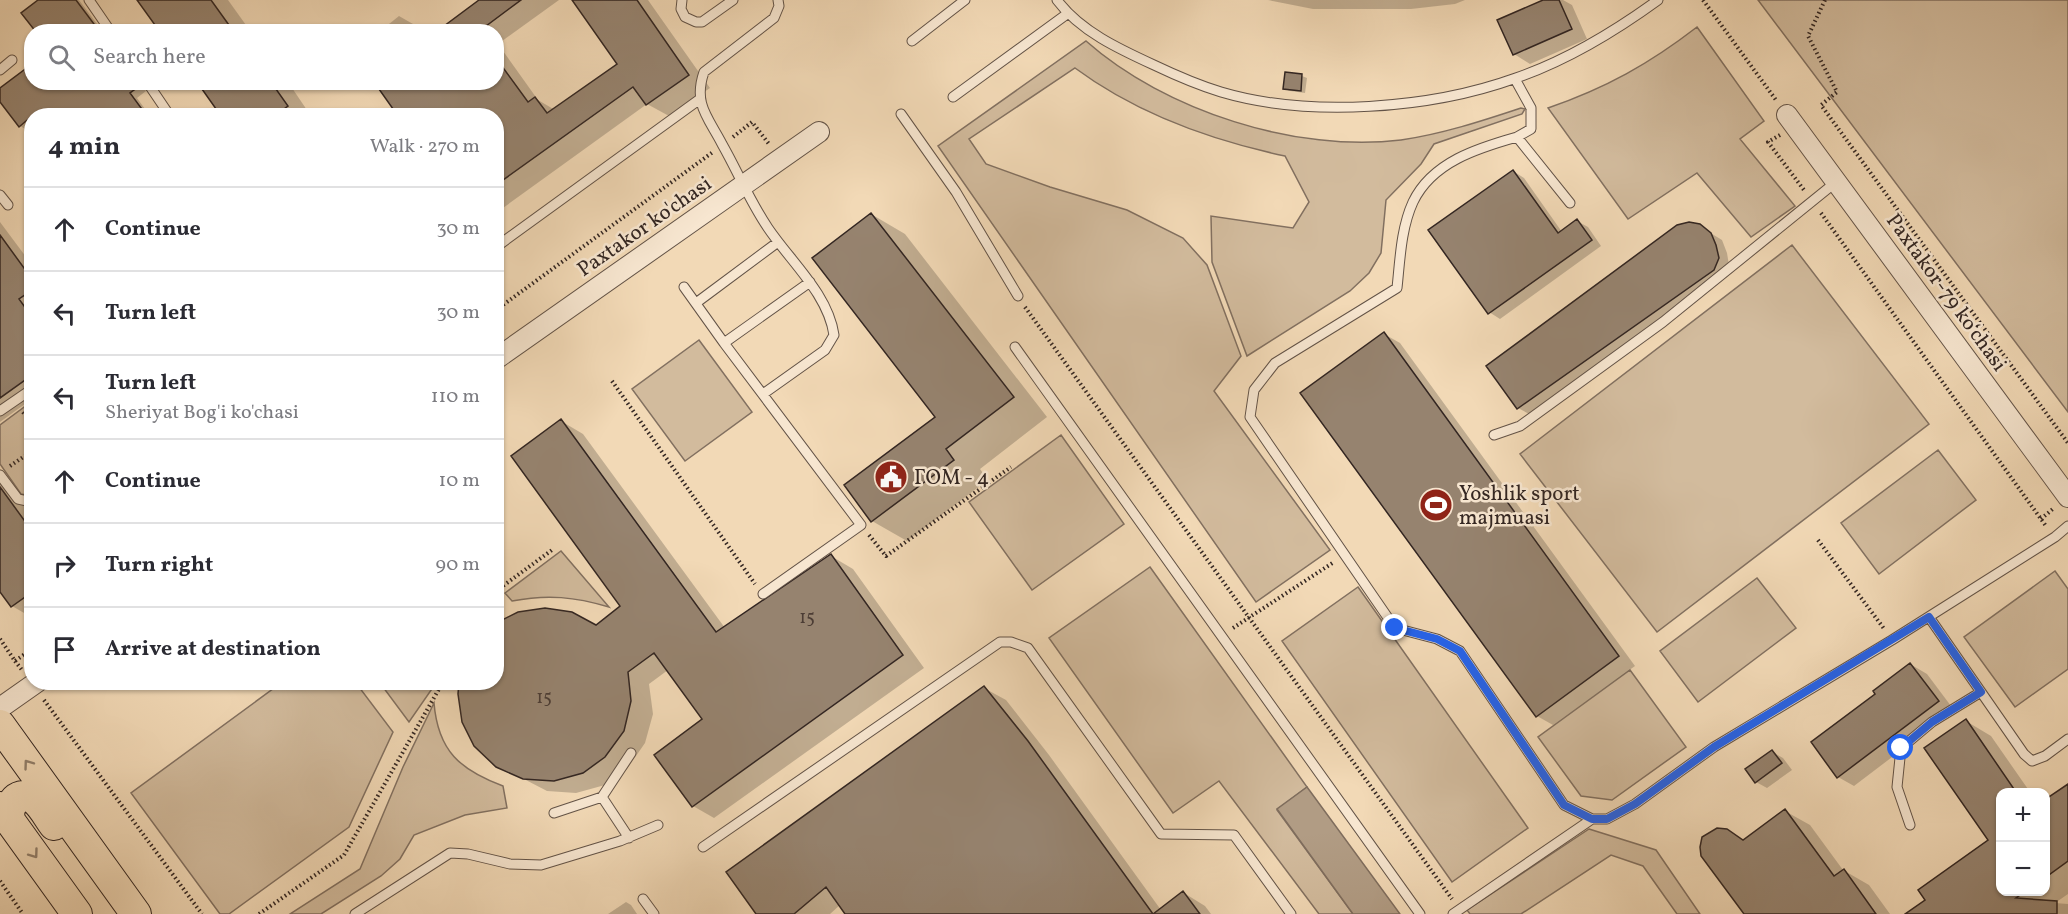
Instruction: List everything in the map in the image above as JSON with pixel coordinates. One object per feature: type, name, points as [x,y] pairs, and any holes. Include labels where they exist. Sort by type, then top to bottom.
[{"type":"main road","points":[[0,725],[136,914]]},
{"type":"main road","points":[[71,909],[5,814],[12,802],[24,797],[31,798],[39,805],[121,914]]},
{"type":"street","name":"Paxtakor-79 ko‘chasi","points":[[1787,115],[2068,497]]},
{"type":"street","name":"Paxtakor ko'chasi","points":[[504,353],[819,132]]},
{"type":"street","points":[[0,708],[25,690]]},
{"type":"lane","points":[[89,0],[106,24]]},
{"type":"lane","points":[[682,0],[681,9],[685,17],[702,22],[733,0]]},
{"type":"lane","points":[[763,394],[825,350],[834,335],[832,318],[810,282],[778,242],[742,186],[723,145],[703,112],[699,86],[704,72],[774,18],[779,6],[778,0]]},
{"type":"lane","points":[[912,41],[965,0]]},
{"type":"lane","points":[[1057,0],[1068,14],[1115,45],[1168,72],[1222,92],[1278,104],[1340,107],[1401,103],[1458,94],[1515,79],[1571,55],[1622,27],[1658,0]]},
{"type":"lane","points":[[953,98],[1068,14]]},
{"type":"lane","points":[[0,70],[12,60]]},
{"type":"lane","points":[[1515,79],[1531,108],[1531,129],[1517,137],[1479,148],[1434,174],[1414,201],[1404,233],[1397,288],[1275,363],[1254,390],[1250,417],[1395,628],[1437,639],[1460,651],[1564,805],[1592,819],[1607,819],[1635,804],[1714,747],[1929,617],[2055,537],[2068,526]]},
{"type":"lane","points":[[152,90],[165,108]]},
{"type":"lane","points":[[504,241],[700,99]]},
{"type":"lane","points":[[901,114],[956,192],[1018,296]]},
{"type":"lane","points":[[1517,137],[1570,203]]},
{"type":"lane","points":[[1494,435],[1520,426],[1663,322],[1836,182]]},
{"type":"lane","points":[[0,195],[8,205]]},
{"type":"lane","points":[[696,303],[778,242]]},
{"type":"lane","points":[[724,343],[810,282]]},
{"type":"lane","points":[[684,287],[861,525],[763,594]]},
{"type":"lane","points":[[1015,347],[1420,914]]},
{"type":"lane","points":[[0,411],[24,394]]},
{"type":"lane","points":[[0,475],[18,499],[24,500]]},
{"type":"lane","points":[[1929,617],[2024,754],[2032,761],[2068,740]]},
{"type":"lane","points":[[703,847],[1000,642],[1011,642],[1028,648],[1161,834],[1234,835],[1291,914]]},
{"type":"lane","points":[[1910,825],[1897,787],[1901,748],[1932,722],[1981,692]]},
{"type":"lane","points":[[554,813],[602,797],[631,753]]},
{"type":"lane","points":[[602,797],[628,838]]},
{"type":"lane","points":[[1456,912],[1592,819]]},
{"type":"lane","points":[[355,914],[450,853],[468,854],[510,864],[541,865],[628,838],[658,825]]},
{"type":"lane","points":[[643,899],[654,914]]},
{"type":"path","points":[[1703,0],[1787,115]]},
{"type":"path","points":[[1825,0],[1808,36],[1837,92],[1821,105],[2068,443]]},
{"type":"path","points":[[504,304],[752,122],[781,159]]},
{"type":"path","points":[[1768,142],[2055,537]]},
{"type":"path","points":[[1018,296],[1456,912]]},
{"type":"path","points":[[612,381],[763,594]]},
{"type":"path","points":[[8,468],[24,457]]},
{"type":"path","points":[[861,525],[886,556],[1011,467]]},
{"type":"path","points":[[1818,540],[1892,640]]},
{"type":"path","points":[[504,585],[552,550]]},
{"type":"path","points":[[1221,635],[1345,555]]},
{"type":"path","points":[[0,639],[15,661],[24,655]]},
{"type":"path","points":[[259,914],[344,855],[438,690]]},
{"type":"path","points":[[62,727],[202,914]]},
{"type":"path","points":[[0,881],[23,914]]},
{"type":"shaded area","points":[[1758,0],[2068,0],[2068,412]]},
{"type":"shaded area","points":[[1697,27],[1764,121],[1740,139],[1795,206],[1751,237],[1697,173],[1628,219],[1548,108],[1626,74]]},
{"type":"shaded area","points":[[1086,41],[1118,66],[1154,88],[1193,107],[1234,122],[1276,133],[1319,140],[1361,142],[1401,140],[1447,131],[1521,108],[1525,109],[1522,114],[1434,144],[1421,164],[1386,200],[1381,253],[1369,273],[1350,291],[1247,356],[1212,262],[1211,216],[1293,228],[1309,202],[1285,156],[1229,142],[1175,123],[1123,99],[1075,68],[969,139],[986,164],[1050,187],[1127,210],[1183,238],[1207,265],[1241,356],[1214,391],[1330,550],[1256,602],[938,146]]},
{"type":"shaded area","points":[[1792,245],[1929,424],[1657,632],[1520,454]]},
{"type":"shaded area","points":[[699,340],[752,412],[685,461],[632,389]]},
{"type":"shaded area","points":[[24,407],[24,495],[21,494],[0,464],[0,425]]},
{"type":"shaded area","points":[[1061,435],[1124,524],[1032,590],[969,502]]},
{"type":"shaded area","points":[[1938,450],[1976,500],[1879,574],[1841,523]]},
{"type":"shaded area","points":[[561,551],[609,607],[561,598],[512,601],[505,593]]},
{"type":"shaded area","points":[[1150,567],[1307,787],[1277,810],[1353,914],[1319,914],[1219,781],[1173,813],[1049,638]]},
{"type":"shaded area","points":[[2055,571],[2068,589],[2068,669],[2015,707],[1964,637]]},
{"type":"shaded area","points":[[1757,578],[1796,628],[1698,702],[1660,651]]},
{"type":"shaded area","points":[[1358,587],[1528,828],[1452,882],[1282,641]]},
{"type":"shaded area","points":[[1630,670],[1686,747],[1612,800],[1581,796],[1538,737]]},
{"type":"shaded area","points":[[271,690],[361,690],[393,732],[349,827],[229,914],[220,914],[131,793]]},
{"type":"shaded area","points":[[385,690],[431,690],[409,722]]},
{"type":"shaded area","points":[[434,703],[436,720],[446,746],[463,765],[503,786],[507,808],[465,815],[414,835],[400,859],[381,876],[321,914],[290,914],[360,869],[403,767]]},
{"type":"shaded area","points":[[1307,787],[1400,914],[1353,914],[1277,809]]},
{"type":"shaded area","points":[[1589,829],[1656,850],[1700,914],[1677,914],[1643,866],[1611,855],[1521,914],[1470,914],[1467,910]]},
{"type":"building","points":[[38,0],[76,0],[94,24],[30,24],[21,13]]},
{"type":"building","points":[[137,0],[211,0],[228,24],[154,24]]},
{"type":"building","points":[[479,0],[521,0],[489,24],[447,24]]},
{"type":"building","points":[[572,0],[637,0],[689,75],[646,105],[633,87],[504,179],[504,108],[392,108],[380,90],[504,90],[504,69],[528,102],[535,97],[547,113],[617,64]]},
{"type":"building","points":[[1543,0],[1559,0],[1572,29],[1513,55],[1497,20]]},
{"type":"building","points":[[24,70],[24,90],[134,90],[130,93],[141,108],[24,108],[24,123],[19,127],[0,102],[0,88]]},
{"type":"building","points":[[1285,72],[1302,74],[1301,91],[1283,89]]},
{"type":"building","points":[[203,90],[277,90],[288,106],[285,108],[215,108]]},
{"type":"building","points":[[1513,170],[1558,233],[1577,219],[1592,240],[1488,314],[1428,230]]},
{"type":"building","points":[[871,213],[1014,397],[946,449],[954,460],[871,522],[844,485],[935,417],[812,258]]},
{"type":"building","points":[[1689,222],[1700,224],[1711,233],[1719,258],[1714,270],[1517,409],[1486,366],[1677,225]]},
{"type":"building","points":[[0,235],[24,268],[24,296],[19,299],[24,306],[24,381],[0,398]]},
{"type":"building","points":[[1384,332],[1619,656],[1536,717],[1300,393]]},
{"type":"building","points":[[561,419],[716,632],[831,554],[903,655],[692,807],[654,755],[702,719],[654,653],[628,672],[631,701],[624,731],[605,757],[583,773],[554,781],[523,779],[496,767],[474,746],[462,722],[458,694],[458,690],[504,690],[504,619],[518,612],[545,608],[572,612],[596,625],[620,606],[511,456]]},
{"type":"building","points":[[0,487],[24,520],[24,598],[11,607],[0,592]]},
{"type":"building","points":[[1910,663],[1939,701],[1837,778],[1811,742],[1875,694],[1873,691]]},
{"type":"building","points":[[984,686],[1028,741],[1153,914],[845,914],[826,887],[794,914],[756,914],[726,872]]},
{"type":"building","points":[[1966,719],[2013,788],[1996,788],[1996,896],[2019,896],[2016,898],[2057,901],[2057,914],[1905,914],[1925,900],[1918,890],[1988,840],[1924,748]]},
{"type":"building","points":[[1772,750],[1782,763],[1755,783],[1745,769]]},
{"type":"building","points":[[2068,784],[2068,861],[2050,874],[2050,842],[2050,796]]},
{"type":"building","points":[[1785,809],[1834,876],[1844,869],[1876,914],[1744,914],[1701,856],[1702,837],[1717,828],[1727,829],[1743,840]]},
{"type":"building","points":[[1183,891],[1200,914],[1153,914]]},
{"type":"place","name":"ГОМ - 4","points":[[891,477]]},
{"type":"place","name":"Yoshlik sport majmuasi","points":[[1436,505]]},
{"type":"route","points":[[1395,628],[1437,639],[1460,651],[1564,805],[1592,819],[1607,819],[1635,804],[1714,747],[1929,617],[1981,692],[1932,722],[1901,748]]}]
